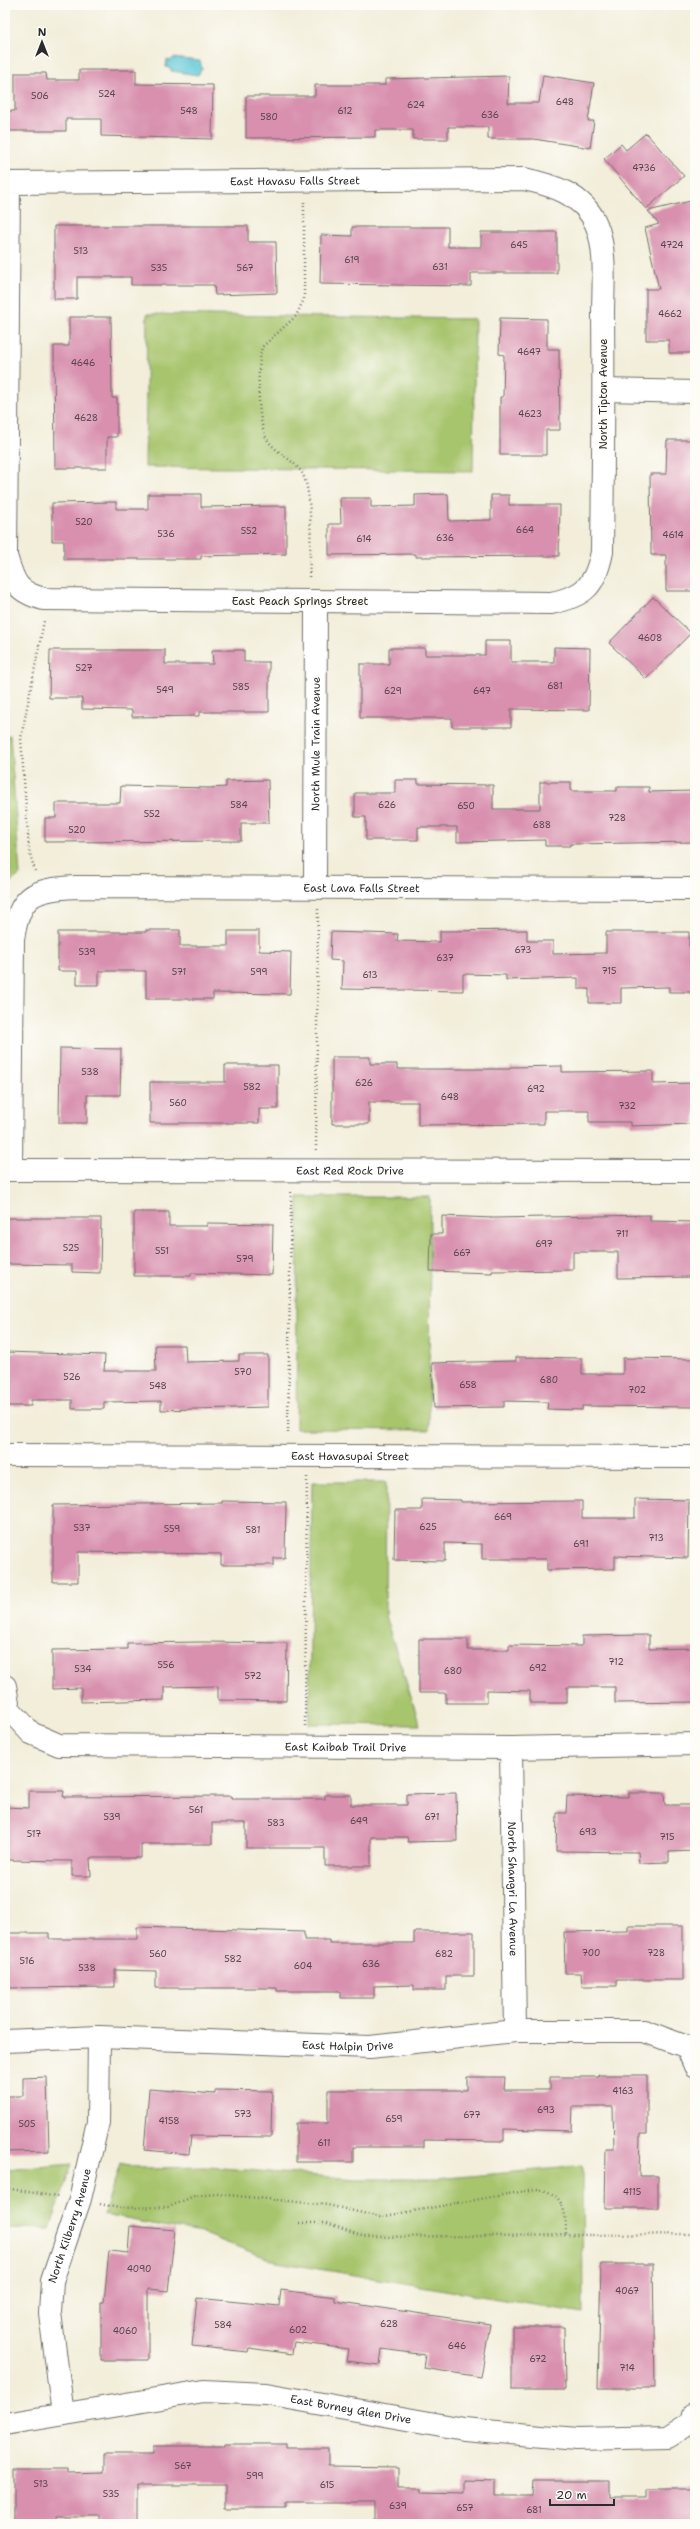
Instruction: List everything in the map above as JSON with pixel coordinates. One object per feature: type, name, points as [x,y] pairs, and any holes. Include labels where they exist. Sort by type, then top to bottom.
[{"type":"street","name":"East Havasu Falls Street","points":[[7,183],[304,182],[524,179],[554,186],[580,201]]},
{"type":"street","name":"East Peach Springs Street","points":[[7,183],[6,556],[14,583],[27,595],[50,600],[551,603],[571,598],[587,588]]},
{"type":"street","name":"North Tipton Avenue","points":[[580,201],[596,223],[602,251],[604,390],[602,552],[598,572],[587,588]]},
{"type":"street","points":[[604,390],[695,392]]},
{"type":"street","name":"North Mule Train Avenue","points":[[312,601],[316,886]]},
{"type":"street","name":"East Lava Falls Street","points":[[36,894],[76,887],[316,886],[695,889]]},
{"type":"street","points":[[8,1170],[13,940],[19,910],[36,894]]},
{"type":"street","name":"East Red Rock Drive","points":[[8,1170],[695,1171]]},
{"type":"street","name":"East Havasupai Street","points":[[5,1455],[695,1457]]},
{"type":"street","name":"East Kaibab Trail Drive","points":[[5,1686],[9,1709],[31,1733],[59,1745],[511,1748],[695,1744]]},
{"type":"street","name":"North Shangri La Avenue","points":[[511,1748],[515,2031]]},
{"type":"street","name":"East Halpin Drive","points":[[5,2041],[99,2037],[370,2047],[515,2031],[644,2031],[691,2057]]},
{"type":"street","name":"North Kilberry Avenue","points":[[62,2414],[50,2313],[52,2281],[80,2199],[98,2122],[99,2037]]},
{"type":"street","name":"East Burney Glen Drive","points":[[5,2424],[204,2391],[266,2394],[464,2429],[578,2439],[668,2438],[694,2417]]},
{"type":"path","points":[[304,182],[304,299],[296,316],[262,347],[260,368],[262,430],[269,443],[302,473],[309,499],[312,601]]},
{"type":"path","points":[[36,894],[29,850],[21,738],[50,600]]},
{"type":"path","points":[[316,886],[316,1170]]},
{"type":"path","points":[[291,1170],[305,1747]]},
{"type":"path","points":[[5,2188],[39,2195],[80,2199],[119,2208],[169,2207],[194,2196],[217,2194],[328,2205],[380,2217],[536,2189],[549,2191],[558,2199],[565,2216],[566,2236]]},
{"type":"path","points":[[299,2223],[327,2223],[364,2237],[695,2234]]},
{"type":"green space","points":[[147,314],[475,319],[473,471],[145,467]]},
{"type":"green space","points":[[10,735],[20,875],[5,886],[5,737]]},
{"type":"green space","points":[[298,1197],[430,1197],[429,1430],[296,1429]]},
{"type":"green space","points":[[312,1482],[386,1482],[385,1616],[420,1725],[309,1724]]},
{"type":"green space","points":[[72,2164],[50,2229],[5,2228],[5,2170]]},
{"type":"green space","points":[[120,2164],[137,2168],[210,2167],[355,2179],[436,2179],[582,2166],[583,2313],[277,2262],[201,2233],[104,2215]]},
{"type":"water","points":[[173,58],[200,61],[202,69],[198,75],[171,71],[171,68],[166,67],[167,60],[171,61]]},
{"type":"building","points":[[79,70],[136,70],[136,84],[213,85],[212,139],[101,136],[101,119],[66,119],[66,131],[5,131],[5,111],[15,111],[15,73],[46,73],[47,80],[79,80]]},
{"type":"building","points":[[543,75],[594,83],[588,121],[594,121],[590,148],[534,139],[488,139],[488,127],[448,127],[448,139],[413,139],[413,130],[375,130],[375,137],[246,138],[246,96],[315,96],[315,85],[385,85],[385,79],[509,76],[508,103],[539,103]]},
{"type":"building","points":[[646,133],[684,176],[646,209],[604,159],[621,144],[626,150]]},
{"type":"building","points":[[695,200],[694,353],[669,353],[669,340],[646,340],[646,289],[659,289],[645,228],[659,224],[648,211]]},
{"type":"building","points":[[54,226],[248,226],[248,242],[276,242],[277,293],[215,295],[214,285],[131,285],[131,277],[77,277],[77,299],[54,299]]},
{"type":"building","points":[[352,227],[448,227],[448,247],[481,247],[481,232],[557,232],[557,273],[471,273],[471,286],[320,284],[321,235],[352,236]]},
{"type":"building","points":[[69,317],[111,317],[112,398],[117,398],[117,437],[107,437],[107,468],[55,468],[54,346],[69,346]]},
{"type":"building","points":[[500,318],[547,319],[547,349],[559,349],[560,430],[546,430],[546,455],[500,455],[500,397],[503,397],[504,355],[499,354]]},
{"type":"building","points":[[667,440],[695,440],[695,591],[666,591],[666,555],[651,555],[650,474],[666,474]]},
{"type":"building","points":[[148,494],[201,494],[201,507],[286,506],[286,554],[201,556],[201,559],[64,559],[64,541],[52,541],[52,503],[116,502],[116,509],[148,509]]},
{"type":"building","points":[[448,494],[449,521],[491,520],[491,495],[509,495],[509,505],[560,505],[559,556],[416,557],[416,554],[329,555],[329,524],[341,524],[340,498],[371,498],[371,507],[415,506],[415,495]]},
{"type":"building","points":[[653,597],[691,633],[646,679],[609,643]]},
{"type":"building","points":[[485,641],[511,641],[511,662],[554,662],[554,647],[590,648],[589,710],[511,709],[511,727],[452,727],[452,718],[360,718],[360,664],[389,664],[389,648],[425,648],[425,655],[485,655]]},
{"type":"building","points":[[50,650],[165,650],[165,664],[213,664],[212,650],[244,650],[244,662],[269,662],[269,712],[199,712],[199,716],[132,717],[132,710],[82,709],[82,698],[49,698]]},
{"type":"building","points":[[268,780],[269,823],[241,823],[241,841],[45,842],[45,818],[56,818],[56,803],[120,803],[121,786],[209,788],[226,787],[226,781]]},
{"type":"building","points":[[395,780],[418,780],[418,784],[493,785],[493,809],[540,809],[540,782],[571,782],[571,791],[617,791],[617,787],[649,787],[649,792],[695,791],[695,842],[570,844],[570,846],[545,846],[545,840],[457,842],[457,827],[418,827],[418,840],[366,840],[366,817],[355,817],[355,793],[395,793]]},
{"type":"building","points":[[146,930],[180,930],[180,946],[228,946],[228,931],[259,931],[259,951],[291,952],[290,994],[213,993],[213,999],[146,999],[146,971],[99,971],[99,985],[77,985],[77,971],[58,971],[58,932],[146,932]]},
{"type":"building","points":[[527,930],[527,941],[553,941],[553,954],[606,953],[606,932],[689,932],[689,946],[695,946],[695,992],[669,992],[669,987],[621,988],[621,1003],[589,1003],[589,989],[578,989],[578,978],[506,980],[506,975],[463,974],[463,991],[342,989],[343,961],[330,960],[331,932],[398,934],[397,941],[440,942],[440,931]]},
{"type":"building","points":[[60,1048],[121,1049],[120,1095],[87,1095],[87,1123],[59,1123]]},
{"type":"building","points":[[332,1057],[370,1057],[370,1064],[397,1064],[397,1069],[510,1069],[510,1067],[562,1066],[562,1072],[653,1071],[653,1084],[695,1083],[695,1124],[631,1126],[631,1122],[589,1122],[589,1111],[544,1111],[544,1124],[418,1125],[418,1102],[369,1102],[369,1124],[332,1124]]},
{"type":"building","points":[[225,1065],[278,1065],[278,1109],[259,1109],[259,1123],[150,1123],[150,1082],[225,1082]]},
{"type":"building","points":[[134,1212],[169,1212],[169,1226],[207,1226],[207,1223],[273,1224],[272,1275],[191,1273],[191,1276],[134,1276]]},
{"type":"building","points":[[650,1215],[650,1221],[695,1222],[695,1277],[618,1278],[618,1252],[573,1252],[573,1270],[492,1271],[492,1273],[430,1271],[431,1234],[442,1234],[442,1216],[494,1218]]},
{"type":"building","points":[[5,1218],[101,1218],[100,1273],[72,1272],[72,1265],[5,1264]]},
{"type":"building","points":[[155,1345],[185,1345],[186,1362],[239,1361],[239,1355],[268,1355],[268,1407],[161,1410],[161,1401],[104,1402],[104,1409],[72,1409],[72,1400],[31,1400],[31,1406],[5,1406],[5,1352],[105,1355],[104,1371],[156,1371]]},
{"type":"building","points":[[516,1357],[582,1358],[582,1374],[623,1374],[623,1358],[695,1359],[695,1407],[582,1406],[582,1410],[547,1409],[548,1402],[504,1401],[504,1407],[434,1408],[432,1363],[516,1361]]},
{"type":"building","points":[[422,1499],[461,1500],[461,1502],[582,1501],[582,1518],[635,1518],[635,1499],[689,1500],[688,1558],[615,1556],[615,1569],[547,1570],[547,1559],[482,1559],[482,1544],[445,1543],[445,1561],[394,1560],[395,1510],[422,1510]]},
{"type":"building","points":[[222,1501],[286,1502],[285,1558],[274,1558],[274,1565],[221,1565],[221,1554],[78,1552],[78,1582],[53,1582],[53,1505],[222,1503]]},
{"type":"building","points":[[649,1635],[649,1649],[695,1648],[695,1702],[615,1703],[615,1687],[567,1687],[567,1703],[530,1703],[530,1691],[487,1690],[487,1703],[446,1703],[446,1693],[419,1693],[419,1639],[468,1639],[468,1650],[509,1650],[509,1645],[582,1646],[582,1636]]},
{"type":"building","points":[[127,1643],[287,1643],[286,1701],[218,1700],[218,1686],[164,1687],[164,1700],[81,1702],[81,1688],[52,1689],[52,1650],[127,1649]]},
{"type":"building","points":[[29,1791],[64,1791],[63,1797],[231,1796],[231,1799],[325,1799],[325,1795],[351,1795],[351,1805],[407,1805],[407,1794],[456,1793],[457,1841],[408,1842],[407,1837],[371,1837],[371,1866],[325,1866],[325,1848],[246,1848],[246,1823],[212,1823],[212,1844],[141,1844],[141,1858],[90,1858],[91,1876],[72,1876],[72,1861],[5,1860],[5,1807],[29,1808]]},
{"type":"building","points":[[629,1793],[664,1793],[665,1805],[695,1805],[695,1851],[669,1852],[669,1862],[639,1863],[638,1852],[556,1851],[557,1813],[566,1813],[567,1796],[629,1797]]},
{"type":"building","points":[[628,1926],[683,1926],[683,1980],[617,1980],[617,1986],[582,1986],[581,1973],[565,1973],[564,1932],[628,1931]]},
{"type":"building","points":[[137,1927],[304,1932],[304,1940],[329,1940],[329,1943],[414,1943],[414,1932],[474,1932],[474,1976],[446,1976],[446,1990],[414,1990],[414,1985],[374,1986],[374,1998],[340,1998],[340,1991],[277,1991],[277,1988],[156,1988],[156,1971],[115,1970],[115,1987],[5,1988],[5,1933],[49,1933],[49,1939],[137,1939]]},
{"type":"building","points":[[598,2075],[647,2075],[647,2134],[640,2134],[639,2176],[658,2176],[658,2208],[605,2208],[606,2149],[614,2149],[613,2107],[573,2107],[572,2131],[504,2129],[504,2141],[424,2140],[424,2147],[353,2147],[353,2162],[296,2162],[296,2123],[328,2123],[328,2090],[467,2090],[467,2077],[505,2077],[504,2090],[550,2090],[550,2077],[599,2077]]},
{"type":"building","points":[[47,2077],[49,2151],[5,2152],[5,2096],[23,2096],[23,2078]]},
{"type":"building","points":[[149,2089],[215,2094],[215,2090],[272,2091],[271,2137],[191,2136],[189,2154],[144,2150]]},
{"type":"building","points":[[130,2226],[175,2230],[168,2291],[148,2289],[148,2360],[101,2360],[101,2302],[104,2302],[109,2251],[128,2253]]},
{"type":"building","points":[[601,2264],[653,2264],[655,2388],[598,2388]]},
{"type":"building","points":[[281,2290],[335,2297],[335,2301],[490,2324],[481,2377],[423,2368],[425,2355],[382,2349],[380,2365],[346,2361],[348,2349],[294,2342],[292,2354],[249,2348],[248,2352],[192,2346],[197,2298],[279,2306]]},
{"type":"building","points":[[512,2327],[564,2327],[565,2390],[512,2390]]},
{"type":"building","points":[[225,2444],[286,2444],[286,2448],[328,2448],[328,2466],[398,2467],[398,2488],[422,2488],[422,2492],[464,2493],[464,2480],[495,2481],[495,2496],[532,2496],[533,2481],[610,2481],[610,2497],[647,2497],[647,2489],[695,2489],[695,2524],[374,2524],[374,2503],[286,2503],[286,2508],[225,2508],[225,2485],[137,2485],[137,2523],[100,2523],[100,2516],[57,2516],[57,2523],[14,2523],[14,2469],[67,2469],[67,2473],[104,2472],[104,2454],[153,2454],[153,2446],[225,2446]]}]
